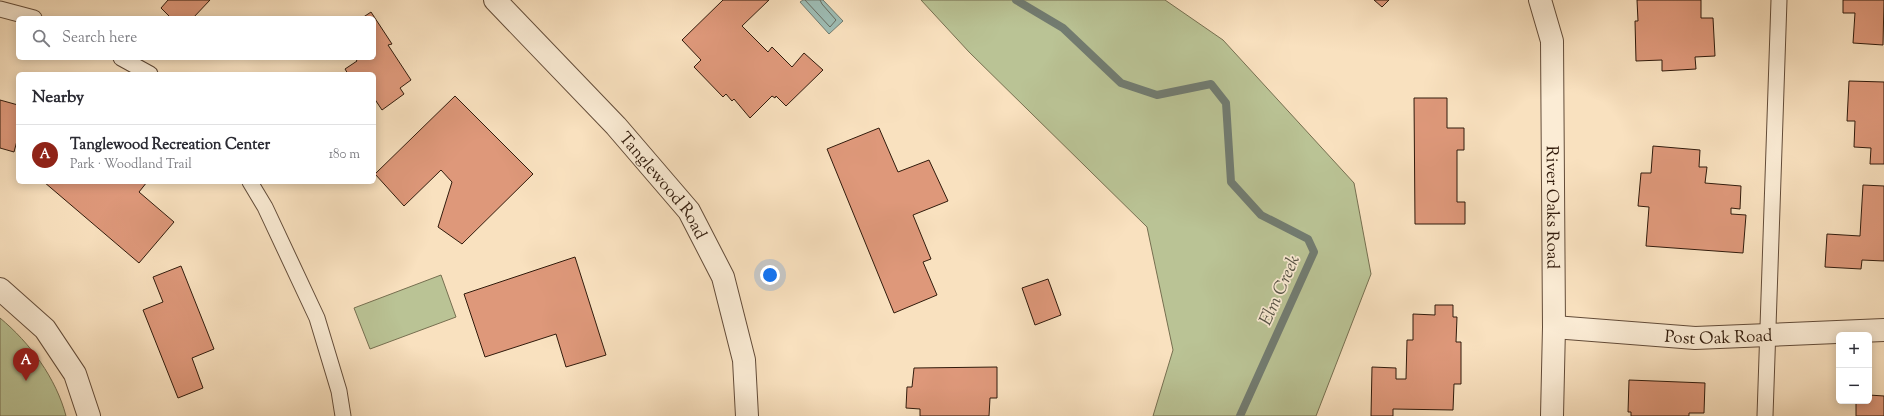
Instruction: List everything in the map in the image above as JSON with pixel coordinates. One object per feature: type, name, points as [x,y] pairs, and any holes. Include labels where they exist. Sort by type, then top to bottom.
[{"type":"street","name":"Tanglewood Road","points":[[495,0],[616,126],[689,211],[723,277],[744,360],[747,416]]},
{"type":"street","name":"River Oaks Road","points":[[1540,0],[1552,41],[1554,327],[1552,416]]},
{"type":"street","points":[[1551,0],[1552,41]]},
{"type":"street","points":[[0,289],[45,329],[75,374],[89,416]]},
{"type":"street","name":"Post Oak Road","points":[[1554,327],[1695,338],[1884,330]]},
{"type":"lane","points":[[1765,416],[1769,335],[1779,0]]},
{"type":"lane","points":[[0,8],[27,16]]},
{"type":"lane","points":[[125,60],[146,72]]},
{"type":"lane","points":[[251,184],[266,207],[317,318],[339,391],[343,416]]},
{"type":"green space","points":[[921,0],[1165,0],[1223,40],[1354,183],[1371,274],[1316,416],[1153,416],[1173,350],[1147,227],[969,52]]},
{"type":"green space","points":[[441,275],[456,317],[370,349],[354,308]]},
{"type":"green space","points":[[0,318],[22,339],[49,375],[62,402],[66,416],[0,416]]},
{"type":"water","points":[[803,0],[823,0],[843,21],[829,34],[800,2]]},
{"type":"building","points":[[168,0],[210,0],[195,16],[169,16],[161,8]]},
{"type":"building","points":[[723,0],[769,0],[742,26],[768,52],[772,47],[792,67],[804,53],[823,70],[786,106],[776,96],[775,98],[772,96],[750,118],[734,99],[732,101],[726,94],[723,97],[694,67],[701,60],[682,40]]},
{"type":"building","points":[[1374,0],[1389,0],[1382,7]]},
{"type":"building","points":[[1637,0],[1701,0],[1701,18],[1713,18],[1715,56],[1695,57],[1696,69],[1662,71],[1662,60],[1636,61],[1635,21],[1638,21]]},
{"type":"building","points":[[1843,0],[1884,0],[1883,45],[1853,43],[1855,13],[1843,13]]},
{"type":"building","points":[[371,12],[374,16],[365,16]]},
{"type":"building","points":[[376,20],[392,44],[388,45],[411,80],[400,88],[404,94],[382,110],[376,101],[376,72],[347,72],[345,69],[356,60],[376,60]]},
{"type":"building","points":[[1849,81],[1884,82],[1884,164],[1870,164],[1871,148],[1854,147],[1855,121],[1847,121]]},
{"type":"building","points":[[455,96],[533,174],[462,244],[438,227],[452,182],[441,170],[404,206],[376,175],[376,173]]},
{"type":"building","points":[[1414,98],[1447,98],[1447,128],[1464,128],[1464,150],[1457,150],[1457,202],[1465,202],[1465,224],[1415,224]]},
{"type":"building","points":[[0,100],[16,104],[16,144],[14,152],[0,148]]},
{"type":"building","points":[[879,128],[898,172],[929,160],[948,201],[913,215],[931,259],[923,262],[937,295],[894,313],[827,149]]},
{"type":"building","points":[[1653,146],[1700,150],[1699,167],[1707,167],[1705,183],[1741,186],[1740,209],[1731,208],[1731,214],[1746,215],[1743,253],[1646,246],[1649,207],[1638,206],[1641,173],[1651,173]]},
{"type":"building","points":[[46,184],[145,184],[139,192],[174,222],[139,263]]},
{"type":"building","points":[[1863,185],[1884,186],[1884,261],[1862,260],[1861,269],[1825,267],[1827,234],[1860,236]]},
{"type":"building","points":[[575,257],[606,355],[566,367],[556,334],[485,357],[464,294]]},
{"type":"building","points":[[181,266],[214,349],[192,358],[203,388],[178,398],[143,310],[163,302],[153,277]]},
{"type":"building","points":[[1048,279],[1061,315],[1035,325],[1022,288]]},
{"type":"building","points":[[1435,305],[1453,305],[1453,317],[1457,317],[1456,342],[1461,342],[1461,384],[1454,384],[1453,410],[1393,409],[1393,416],[1371,416],[1372,367],[1396,368],[1396,379],[1406,379],[1407,340],[1413,340],[1413,314],[1435,315]]},
{"type":"building","points":[[997,367],[997,398],[990,398],[989,416],[920,416],[920,409],[906,408],[907,387],[912,387],[914,368]]},
{"type":"building","points":[[1629,380],[1705,383],[1704,413],[1689,413],[1689,416],[1631,416],[1631,412],[1628,412]]},
{"type":"building","points":[[1872,395],[1884,396],[1884,416],[1856,416],[1856,404],[1872,404]]},
{"type":"waterway","name":"Elm Creek","points":[[1016,0],[1063,28],[1121,83],[1157,95],[1211,84],[1226,103],[1231,182],[1261,215],[1308,239],[1314,252],[1240,416]]},
{"type":"place","name":"Tanglewood Recreation Center","points":[[26,381]]}]
